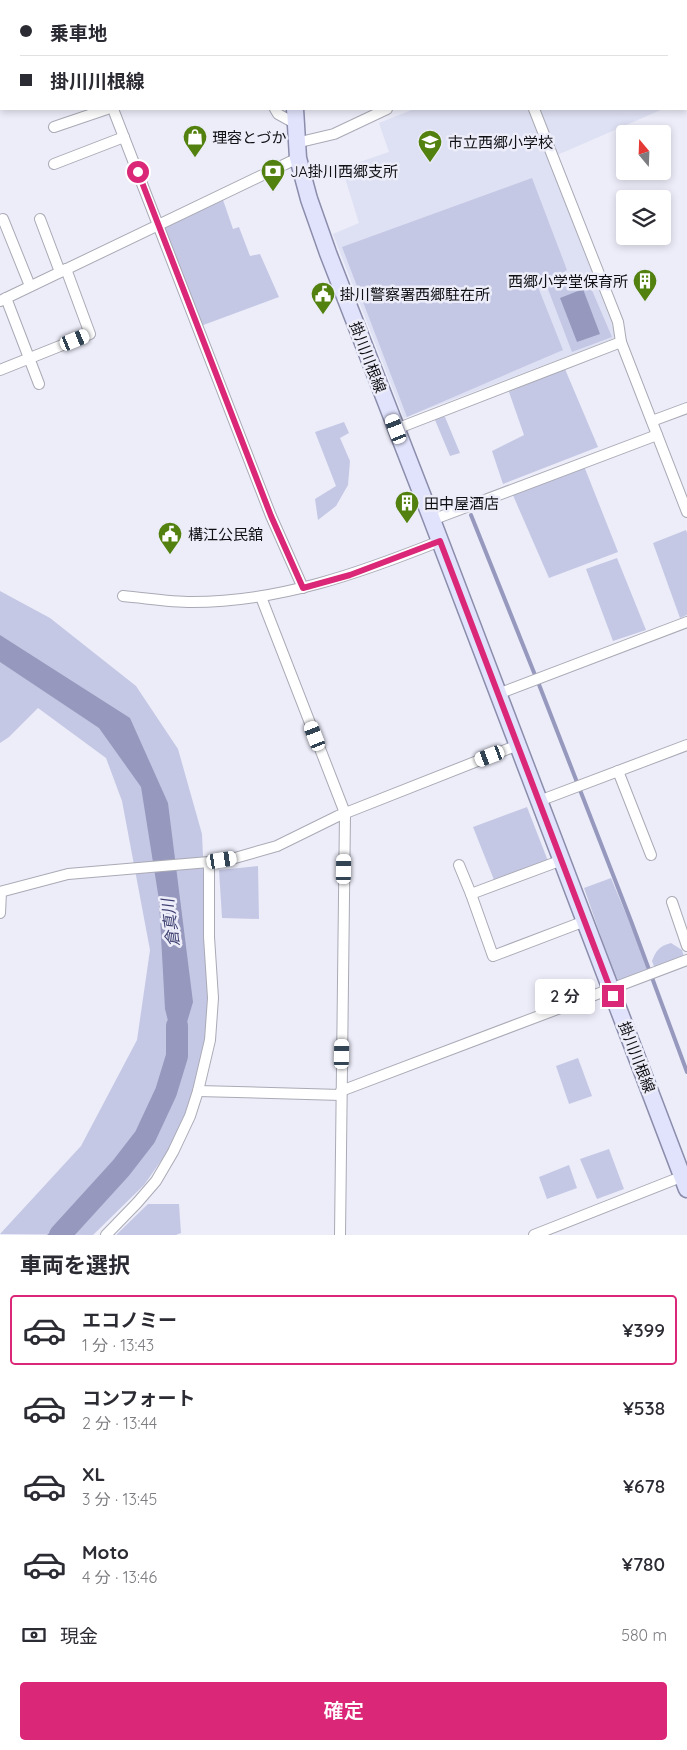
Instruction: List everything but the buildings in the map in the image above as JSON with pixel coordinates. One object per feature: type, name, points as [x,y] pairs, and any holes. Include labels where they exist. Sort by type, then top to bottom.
[{"type":"main road","name":"掛川川根線","points":[[296,116],[297,150],[309,199],[328,253],[611,990],[686,1180]]},
{"type":"street","points":[[54,127],[104,110]]},
{"type":"street","points":[[113,110],[271,516],[303,588]]},
{"type":"street","points":[[276,110],[278,114],[296,116]]},
{"type":"street","points":[[39,384],[30,358],[3,300],[158,224],[297,150],[385,110]]},
{"type":"street","points":[[534,110],[618,322],[621,342],[687,512]]},
{"type":"street","points":[[54,164],[124,137]]},
{"type":"street","points":[[3,219],[30,286]]},
{"type":"street","points":[[0,370],[90,334],[40,219]]},
{"type":"street","points":[[396,429],[621,342]]},
{"type":"street","points":[[652,421],[687,408]]},
{"type":"street","points":[[432,520],[657,435]]},
{"type":"street","points":[[123,596],[190,602],[229,601],[261,597],[350,575],[440,541]]},
{"type":"street","points":[[261,597],[345,813],[340,1235]]},
{"type":"street","points":[[498,694],[687,622]]},
{"type":"street","points":[[539,801],[687,744]]},
{"type":"street","points":[[0,913],[0,892],[68,874],[205,863],[235,858],[277,846],[345,813],[518,745]]},
{"type":"street","points":[[618,771],[651,856]]},
{"type":"street","points":[[471,894],[562,860]]},
{"type":"street","points":[[106,1235],[156,1180],[173,1152],[190,1116],[198,1091],[210,1040],[213,998],[205,863]]},
{"type":"street","points":[[459,865],[493,956],[585,921]]},
{"type":"street","points":[[672,902],[687,946]]},
{"type":"street","points":[[198,1091],[341,1093],[687,960]]},
{"type":"street","points":[[534,1235],[686,1180]]},
{"type":"shaded area","points":[[412,110],[661,110],[626,125],[616,125],[616,129],[548,159],[616,334],[613,339],[404,418],[333,234],[359,223],[342,168],[389,152],[379,123]]},
{"type":"shaded area","points":[[532,178],[567,270],[538,287],[563,350],[407,417],[342,247]]},
{"type":"shaded area","points":[[221,194],[233,229],[239,227],[250,256],[260,254],[279,297],[198,327],[158,224]]},
{"type":"shaded area","points":[[574,273],[578,283],[588,281],[612,337],[572,352],[546,284]]},
{"type":"shaded area","points":[[565,369],[598,447],[503,484],[492,451],[524,435],[509,392]]},
{"type":"shaded area","points":[[438,417],[445,417],[460,453],[450,456],[435,420]]},
{"type":"shaded area","points":[[344,422],[349,433],[340,438],[350,461],[348,485],[336,506],[318,520],[315,499],[336,486],[315,432]]},
{"type":"shaded area","points":[[584,466],[618,552],[549,578],[512,493]]},
{"type":"shaded area","points":[[686,530],[687,615],[680,618],[653,543]]},
{"type":"shaded area","points":[[617,558],[646,630],[613,641],[586,569]]},
{"type":"shaded area","points":[[0,591],[50,618],[136,686],[178,749],[202,834],[211,1032],[184,1128],[144,1185],[93,1235],[0,1234],[81,1146],[137,1040],[150,950],[122,801],[106,758],[38,708],[9,737],[0,743]]},
{"type":"shaded area","points":[[527,807],[548,861],[494,880],[473,827]]},
{"type":"shaded area","points":[[258,866],[259,919],[222,918],[219,870]]},
{"type":"shaded area","points":[[611,878],[649,969],[617,983],[584,888]]},
{"type":"shaded area","points":[[671,943],[682,950],[684,957],[655,969],[652,961],[655,954],[661,947]]},
{"type":"shaded area","points":[[578,1058],[592,1096],[569,1104],[556,1066]]},
{"type":"shaded area","points":[[609,1149],[624,1189],[597,1199],[580,1159]]},
{"type":"shaded area","points":[[569,1165],[577,1188],[547,1199],[539,1177]]},
{"type":"shaded area","points":[[148,1204],[179,1204],[181,1233],[176,1235],[116,1235]]},
{"type":"water","points":[[583,289],[600,334],[577,342],[560,298]]},
{"type":"water","points":[[0,635],[130,718],[168,803],[193,1002],[177,1056],[165,1009],[159,900],[141,787],[99,728],[0,662]]},
{"type":"water","points":[[121,1168],[127,1170],[67,1235],[47,1235]]},
{"type":"waterway","points":[[471,515],[535,675]]},
{"type":"waterway","points":[[538,682],[631,921],[687,1072]]},
{"type":"waterway","name":"倉真川","points":[[60,1235],[121,1168],[145,1137],[166,1092],[177,1056],[177,1026]]},
{"type":"place","name":"理容とづか","points":[[195,158]]},
{"type":"place","name":"市立西郷小学校","points":[[430,163]]},
{"type":"place","name":"JA掛川西郷支所","points":[[273,192]]},
{"type":"place","name":"西郷小学堂保育所","points":[[645,302]]},
{"type":"place","name":"掛川警察署西郷駐在所","points":[[323,315]]},
{"type":"place","name":"田中屋酒店","points":[[407,524]]},
{"type":"place","name":"構江公民舘","points":[[170,555]]},
{"type":"route","points":[[138,172],[271,516],[303,588],[350,575],[440,541],[613,996]]}]
